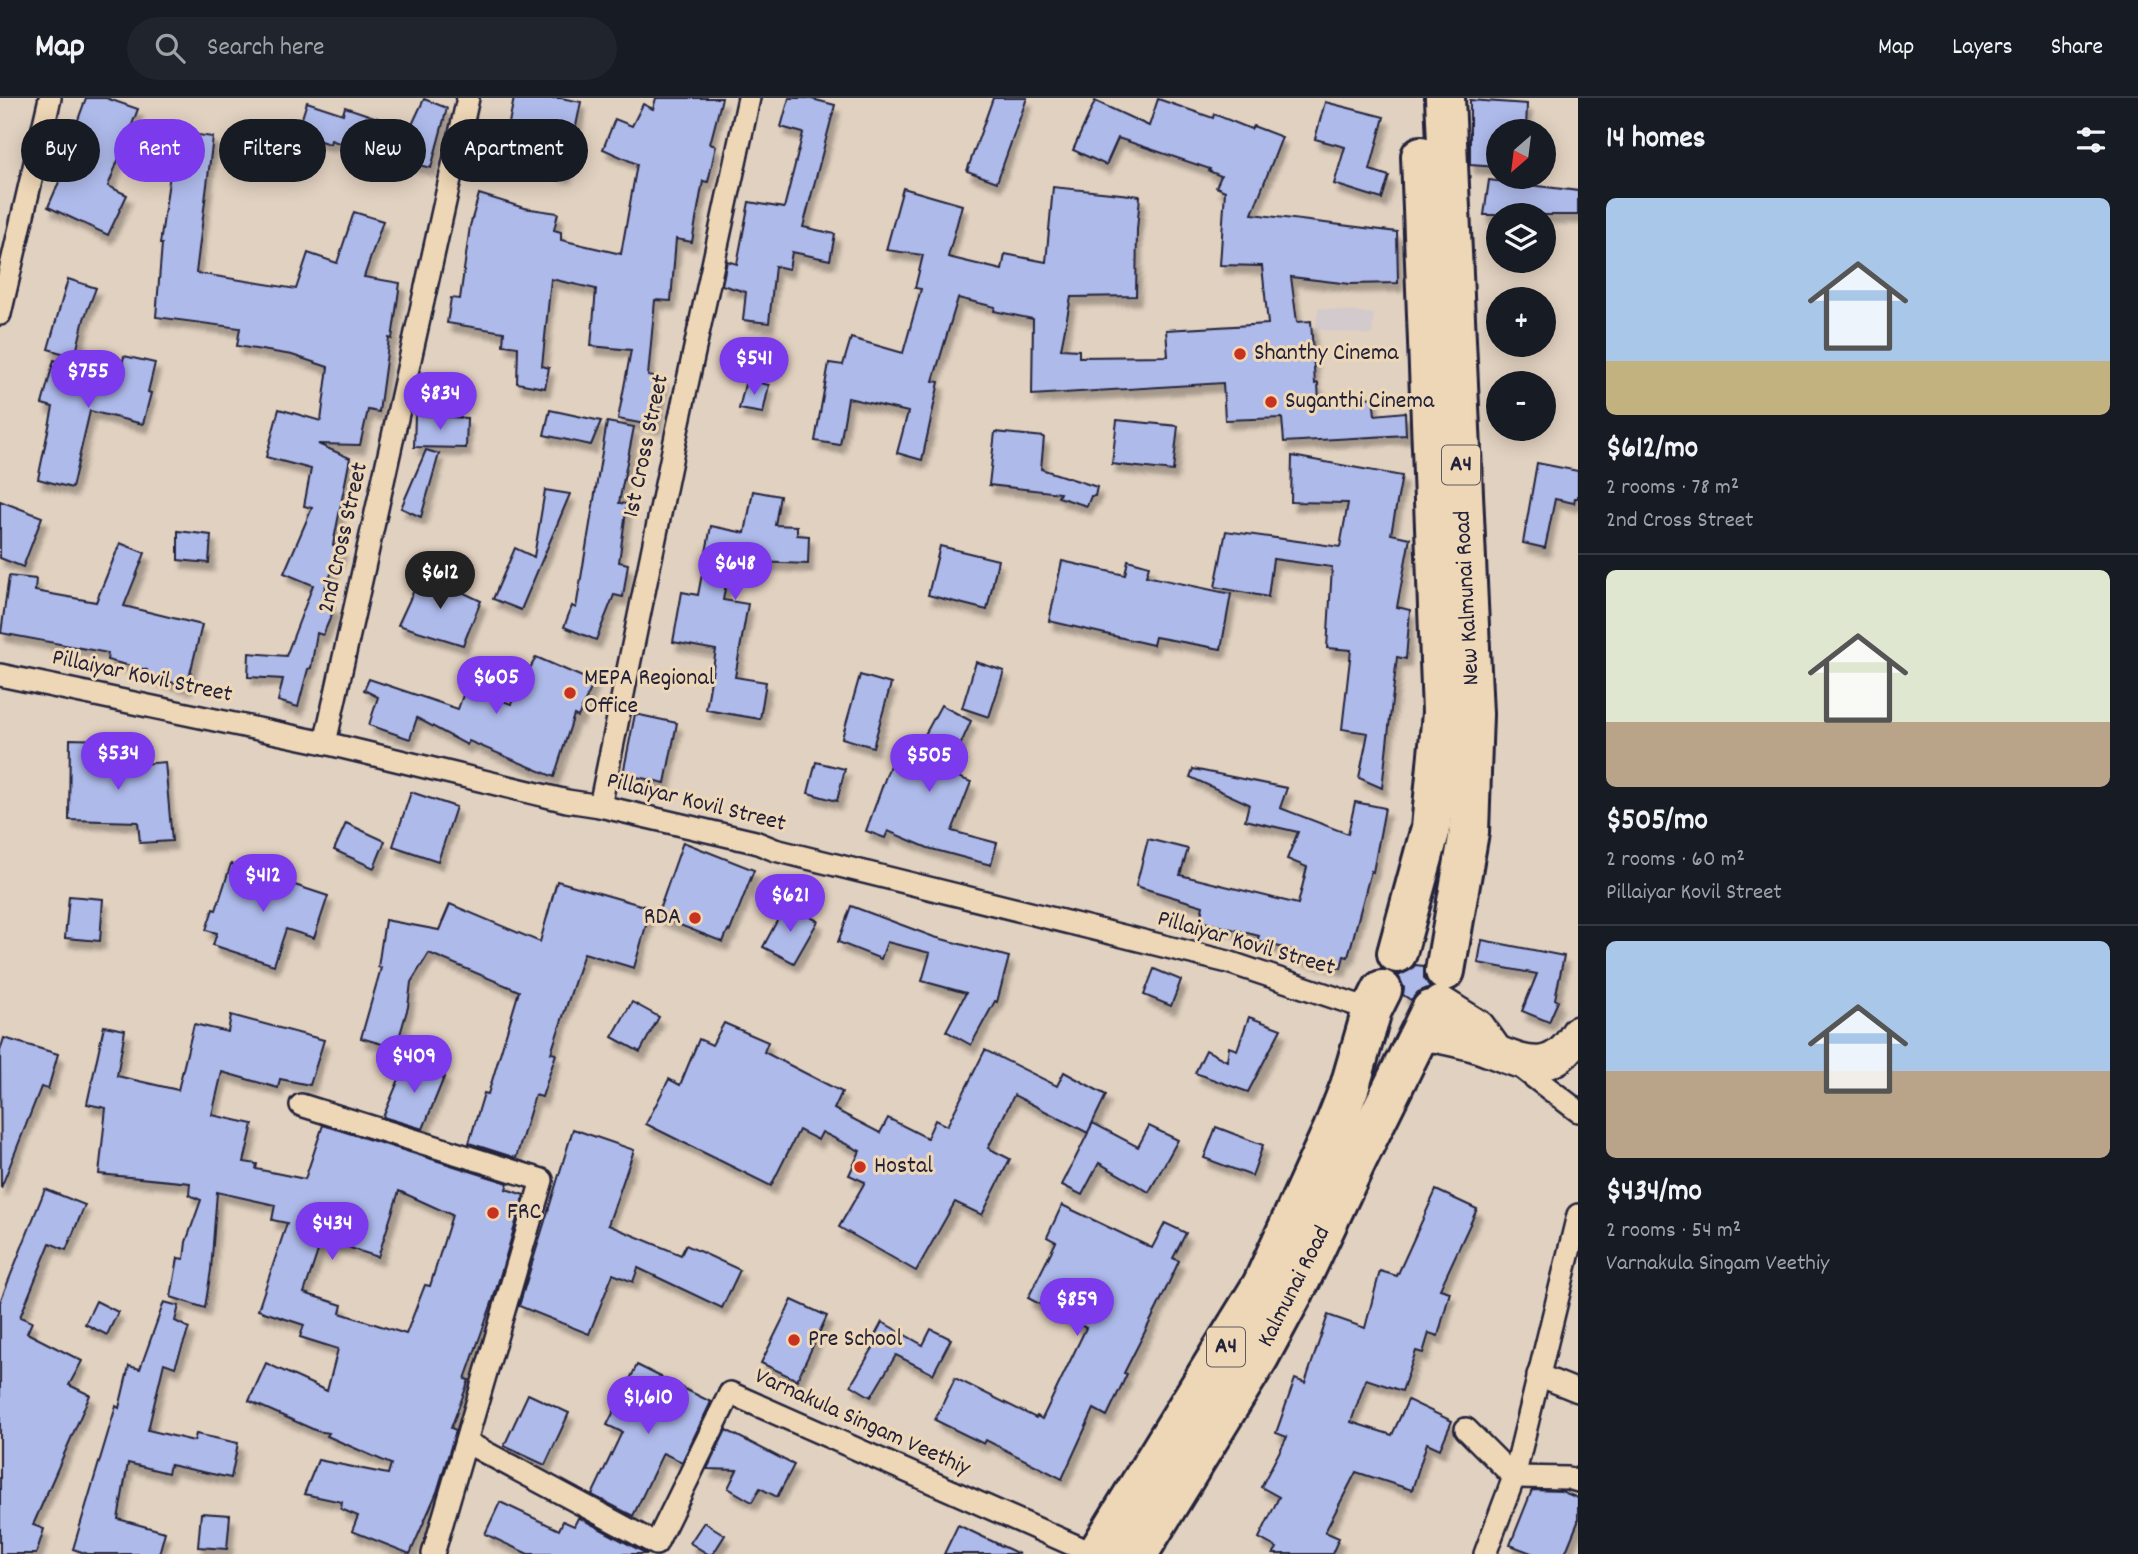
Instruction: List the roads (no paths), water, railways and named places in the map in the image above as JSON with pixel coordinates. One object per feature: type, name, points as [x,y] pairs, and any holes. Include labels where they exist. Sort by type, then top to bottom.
[{"type":"highway","name":"New Kalmunai Road","points":[[1397,953],[1431,828],[1442,713],[1418,98]]},
{"type":"highway","name":"New Kalmunai Road","points":[[1434,1004],[1469,832],[1473,714],[1445,98]]},
{"type":"highway","points":[[1406,950],[1425,951],[1434,955],[1434,1004],[1412,1014],[1402,1012],[1386,1000],[1377,1000],[1383,969],[1397,953],[1406,950]]},
{"type":"highway","name":"Kalmunai Road","points":[[1096,1554],[1262,1285],[1333,1129],[1350,1086],[1377,1000]]},
{"type":"highway","name":"Kalmunai Road","points":[[1138,1554],[1265,1345],[1302,1278],[1434,1004]]},
{"type":"main road","points":[[1434,1004],[1471,1044],[1527,1064],[1545,1062],[1567,1049],[1578,1033]]},
{"type":"street","points":[[0,314],[50,98]]},
{"type":"street","name":"2nd Cross Street","points":[[325,743],[468,98]]},
{"type":"street","name":"1st Cross Street","points":[[600,806],[662,500],[749,98]]},
{"type":"street","name":"Pillaiyar Kovil Street","points":[[0,675],[325,743],[567,801],[600,806],[755,842],[775,850],[1377,1000]]},
{"type":"street","points":[[1502,1055],[1578,1111]]},
{"type":"street","points":[[302,1105],[542,1180],[433,1554]]},
{"type":"street","points":[[1485,1554],[1514,1477],[1578,1215]]},
{"type":"street","points":[[1538,1375],[1578,1391]]},
{"type":"street","name":"Varnakula Singam Veethiy","points":[[466,1442],[656,1544],[730,1393],[1096,1554]]},
{"type":"street","points":[[1466,1429],[1514,1477],[1568,1478],[1578,1481]]},
{"type":"place","name":"Shanthy Cinema","points":[[1240,354]]},
{"type":"place","name":"Suganthi Cinema","points":[[1271,402]]},
{"type":"place","name":"MEPA Regional Office","points":[[570,693]]},
{"type":"place","name":"RDA","points":[[695,918]]},
{"type":"place","name":"Hostal","points":[[860,1167]]},
{"type":"place","name":"FRC","points":[[493,1213]]},
{"type":"place","name":"Pre School","points":[[794,1340]]}]
